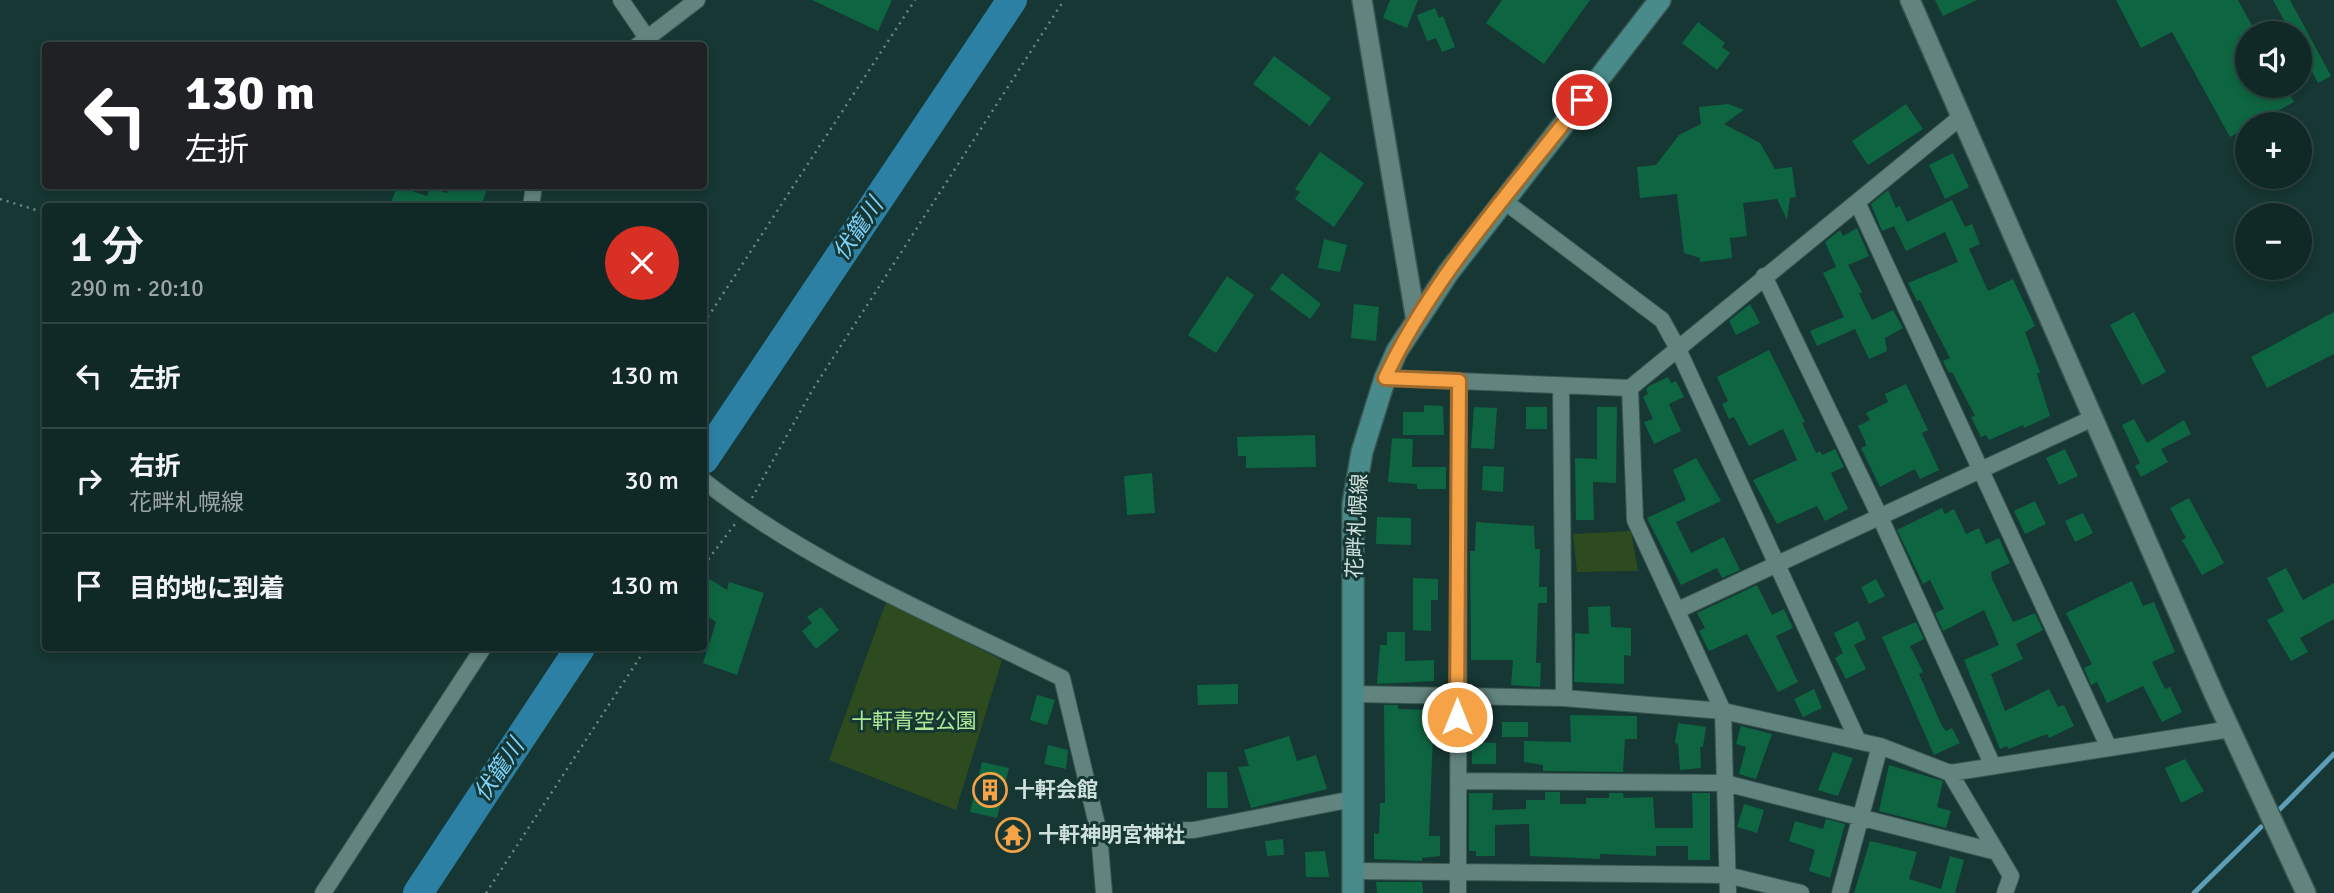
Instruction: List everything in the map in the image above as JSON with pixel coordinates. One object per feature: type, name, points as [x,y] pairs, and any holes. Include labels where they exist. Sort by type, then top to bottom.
[{"type":"main road","name":"花畔札幌線","points":[[1353,893],[1353,504],[1362,452],[1385,378],[1416,321],[1504,201],[1660,0]]},
{"type":"street","points":[[621,0],[642,42],[697,0]]},
{"type":"street","points":[[1362,0],[1416,321]]},
{"type":"street","points":[[1910,0],[2305,893]]},
{"type":"street","points":[[1385,378],[1630,388],[1962,116]]},
{"type":"street","points":[[1504,201],[1662,320],[1678,349],[1858,741]]},
{"type":"street","points":[[1857,202],[2109,748]]},
{"type":"street","points":[[1764,276],[1880,517],[1993,766]]},
{"type":"street","points":[[1458,893],[1456,696],[1459,381]]},
{"type":"street","points":[[1561,387],[1564,698]]},
{"type":"street","points":[[1630,388],[1635,520],[1723,711],[1728,893]]},
{"type":"street","points":[[1678,610],[2094,418]]},
{"type":"street","points":[[707,483],[738,508],[828,562],[1062,678],[1099,833],[1104,893]]},
{"type":"street","points":[[323,893],[481,651]]},
{"type":"street","points":[[1353,694],[1564,698],[1723,711],[1880,746],[1950,773],[2231,729]]},
{"type":"street","points":[[1840,893],[1880,746]]},
{"type":"street","points":[[1950,773],[2011,876],[2005,893]]},
{"type":"street","points":[[1458,782],[1725,783],[1997,852]]},
{"type":"street","points":[[1099,833],[1194,830],[1353,799]]},
{"type":"street","points":[[1353,871],[1727,875],[1801,893]]},
{"type":"path","points":[[707,318],[915,0]]},
{"type":"path","points":[[707,560],[813,389],[1064,0]]},
{"type":"path","points":[[0,199],[42,212]]},
{"type":"path","points":[[486,893],[644,651]]},
{"type":"green space","points":[[1631,531],[1638,571],[1577,572],[1573,534]]},
{"type":"green space","name":"十軒青空公園","points":[[886,602],[1002,660],[956,810],[829,760]]},
{"type":"building","points":[[812,0],[892,0],[878,31]]},
{"type":"building","points":[[1390,0],[1418,0],[1407,28],[1383,18]]},
{"type":"building","points":[[1502,0],[1590,0],[1544,64],[1486,23]]},
{"type":"building","points":[[1935,0],[1977,0],[1943,16]]},
{"type":"building","points":[[2116,0],[2238,0],[2249,21],[2235,21],[2235,98],[2292,98],[2294,102],[2275,112],[2235,112],[2235,134],[2230,137],[2172,32],[2141,48]]},
{"type":"building","points":[[2273,0],[2290,0],[2301,21],[2284,21]]},
{"type":"building","points":[[1435,8],[1439,18],[1443,16],[1455,47],[1442,52],[1436,38],[1427,41],[1417,15]]},
{"type":"building","points":[[1698,22],[1725,43],[1722,47],[1730,53],[1717,70],[1682,43]]},
{"type":"building","points":[[2312,41],[2331,76],[2318,83],[2312,72]]},
{"type":"building","points":[[1274,56],[1331,98],[1310,126],[1253,84]]},
{"type":"building","points":[[1728,104],[1744,110],[1724,124],[1760,143],[1775,169],[1792,167],[1796,197],[1790,198],[1787,220],[1777,199],[1743,203],[1747,236],[1730,238],[1732,258],[1700,262],[1700,258],[1684,253],[1677,194],[1640,198],[1637,167],[1656,165],[1679,135],[1701,124],[1699,107]]},
{"type":"building","points":[[1906,104],[1923,129],[1868,165],[1852,141]]},
{"type":"building","points":[[1320,152],[1364,183],[1334,227],[1295,199],[1300,192],[1295,189]]},
{"type":"building","points":[[1953,153],[1969,187],[1945,199],[1929,165]]},
{"type":"building","points":[[396,189],[406,189],[427,196],[430,189],[447,193],[449,189],[487,189],[482,203],[391,203]]},
{"type":"building","points":[[1888,190],[1896,208],[1900,206],[1907,222],[1952,200],[1965,227],[1972,224],[1980,244],[1969,249],[1988,291],[2013,279],[2035,326],[2025,332],[2040,372],[2037,374],[2050,416],[1989,440],[1986,435],[1981,437],[1971,417],[1975,416],[1952,372],[1949,373],[1943,361],[1950,358],[1920,300],[1917,301],[1908,283],[1958,262],[1945,232],[1906,251],[1894,226],[1882,231],[1871,204]]},
{"type":"building","points":[[1857,228],[1869,256],[1848,265],[1862,292],[1859,294],[1872,320],[1893,310],[1903,328],[1885,338],[1887,351],[1869,359],[1855,329],[1817,346],[1810,331],[1844,317],[1823,273],[1836,267],[1825,242],[1840,230],[1843,236]]},
{"type":"building","points":[[1324,239],[1347,245],[1340,272],[1318,268]]},
{"type":"building","points":[[1282,273],[1321,304],[1310,319],[1270,289]]},
{"type":"building","points":[[1227,276],[1254,295],[1216,353],[1188,335]]},
{"type":"building","points":[[1354,304],[1379,307],[1376,341],[1351,338]]},
{"type":"building","points":[[1750,304],[1760,323],[1736,335],[1729,321]]},
{"type":"building","points":[[2134,312],[2166,372],[2142,385],[2110,325]]},
{"type":"building","points":[[2334,312],[2334,354],[2267,388],[2251,357]]},
{"type":"building","points":[[1769,350],[1805,422],[1802,423],[1816,453],[1820,451],[1822,455],[1835,449],[1844,467],[1831,473],[1848,509],[1825,521],[1817,506],[1777,524],[1753,480],[1797,460],[1783,429],[1749,446],[1734,417],[1729,419],[1722,404],[1728,401],[1717,377]]},
{"type":"building","points":[[1668,377],[1671,383],[1676,381],[1684,397],[1669,404],[1681,431],[1654,444],[1644,422],[1653,419],[1643,397],[1648,394],[1646,389],[1649,386]]},
{"type":"building","points":[[1906,384],[1928,430],[1922,433],[1939,470],[1920,479],[1915,469],[1880,487],[1861,448],[1866,446],[1858,426],[1870,420],[1866,413],[1888,402],[1885,394]]},
{"type":"building","points":[[1424,405],[1443,406],[1444,435],[1403,435],[1403,412],[1424,412]]},
{"type":"building","points":[[1474,407],[1497,408],[1494,449],[1471,448]]},
{"type":"building","points":[[1526,407],[1547,407],[1547,429],[1526,429]]},
{"type":"building","points":[[1597,407],[1617,407],[1616,483],[1593,482],[1594,520],[1576,520],[1575,458],[1597,459]]},
{"type":"building","points":[[2134,419],[2147,443],[2184,420],[2191,434],[2161,449],[2168,462],[2141,477],[2135,466],[2140,463],[2122,425]]},
{"type":"building","points":[[1315,435],[1316,467],[1246,468],[1246,456],[1238,456],[1237,437]]},
{"type":"building","points":[[1392,438],[1413,439],[1412,467],[1446,467],[1446,489],[1417,489],[1417,484],[1388,482]]},
{"type":"building","points":[[2065,449],[2078,476],[2059,485],[2046,458]]},
{"type":"building","points":[[1696,458],[1721,501],[1676,522],[1691,553],[1724,537],[1740,570],[1722,578],[1717,568],[1681,585],[1647,518],[1686,500],[1673,470]]},
{"type":"building","points":[[1483,466],[1504,467],[1503,492],[1482,490]]},
{"type":"building","points":[[1152,473],[1155,513],[1127,515],[1124,476]]},
{"type":"building","points":[[2189,498],[2224,563],[2202,575],[2182,540],[2186,538],[2170,508]]},
{"type":"building","points":[[2035,501],[2046,524],[2025,534],[2014,511]]},
{"type":"building","points":[[1942,508],[1945,514],[1954,509],[1966,534],[1979,528],[1986,544],[1999,538],[2010,563],[1991,572],[1992,579],[2013,622],[2035,613],[2043,630],[2016,644],[2023,659],[1991,674],[2005,711],[2049,689],[2058,707],[2064,705],[2074,726],[2049,738],[2047,734],[2008,749],[2007,746],[2000,749],[1964,660],[1999,645],[1984,610],[1943,631],[1935,613],[1944,609],[1930,580],[1923,584],[1897,530]]},
{"type":"building","points":[[2083,513],[2093,533],[2075,542],[2065,521]]},
{"type":"building","points":[[1377,517],[1411,518],[1411,545],[1376,544]]},
{"type":"building","points":[[1476,522],[1534,526],[1535,549],[1540,549],[1539,587],[1547,587],[1547,603],[1538,603],[1536,663],[1541,663],[1540,687],[1511,685],[1513,660],[1471,660],[1470,551],[1475,551]]},
{"type":"building","points":[[2286,568],[2303,600],[2334,583],[2334,619],[2300,638],[2308,652],[2291,661],[2267,620],[2284,611],[2267,578]]},
{"type":"building","points":[[708,578],[727,590],[729,582],[764,593],[737,675],[703,663],[716,622],[707,616]]},
{"type":"building","points":[[1413,578],[1438,579],[1438,600],[1431,600],[1431,631],[1413,630]]},
{"type":"building","points":[[1876,579],[1885,596],[1869,604],[1861,587]]},
{"type":"building","points":[[2132,581],[2143,606],[2154,602],[2175,652],[2152,662],[2165,689],[2170,687],[2182,712],[2162,722],[2143,686],[2107,703],[2097,682],[2091,685],[2084,668],[2092,664],[2066,613]]},
{"type":"building","points":[[1757,585],[1772,615],[1784,609],[1793,628],[1776,636],[1798,682],[1778,692],[1747,634],[1709,651],[1699,631],[1705,628],[1697,613]]},
{"type":"building","points":[[1610,606],[1611,627],[1631,628],[1631,656],[1624,655],[1624,684],[1574,682],[1575,633],[1589,634],[1588,607]]},
{"type":"building","points":[[821,607],[839,630],[816,649],[802,631],[812,623],[807,617]]},
{"type":"building","points":[[1858,621],[1866,639],[1854,645],[1866,669],[1846,679],[1835,658],[1843,653],[1834,633]]},
{"type":"building","points":[[1916,622],[1924,639],[1910,646],[1923,672],[1919,674],[1942,726],[1946,731],[1952,728],[1960,743],[1934,755],[1882,637]]},
{"type":"building","points":[[1387,632],[1405,632],[1405,661],[1434,660],[1434,681],[1377,684],[1380,645],[1387,645]]},
{"type":"building","points":[[1238,684],[1238,704],[1198,705],[1197,685]]},
{"type":"building","points":[[1814,689],[1822,708],[1803,717],[1794,699]]},
{"type":"building","points":[[1037,695],[1055,700],[1047,725],[1030,720]]},
{"type":"building","points":[[1384,705],[1398,705],[1398,709],[1434,710],[1429,836],[1440,836],[1440,856],[1422,858],[1422,861],[1374,859],[1374,833],[1379,834],[1380,803],[1385,803]]},
{"type":"building","points":[[1570,715],[1637,716],[1637,739],[1625,739],[1623,772],[1543,771],[1543,765],[1524,762],[1524,741],[1571,742]]},
{"type":"building","points":[[1502,722],[1528,722],[1528,737],[1502,737]]},
{"type":"building","points":[[1678,723],[1706,727],[1703,747],[1700,747],[1701,768],[1680,770],[1678,744],[1675,743]]},
{"type":"building","points":[[1741,726],[1772,734],[1756,779],[1739,774],[1746,747],[1736,744]]},
{"type":"building","points":[[1289,736],[1297,761],[1316,755],[1327,789],[1251,808],[1238,767],[1249,766],[1244,750]]},
{"type":"building","points":[[1472,742],[1496,743],[1496,764],[1472,764]]},
{"type":"building","points":[[1048,745],[1068,750],[1066,769],[1044,764]]},
{"type":"building","points":[[1833,752],[1853,758],[1838,796],[1818,790]]},
{"type":"building","points":[[2185,759],[2204,791],[2181,803],[2165,768]]},
{"type":"building","name":"十軒会館","points":[[982,762],[1009,768],[997,818],[970,812]]},
{"type":"building","points":[[1889,765],[1943,781],[1937,807],[1951,811],[1946,828],[1879,811]]},
{"type":"building","points":[[1207,772],[1227,772],[1228,808],[1207,808]]},
{"type":"building","points":[[1545,792],[1560,792],[1560,804],[1586,804],[1586,798],[1609,798],[1609,793],[1623,793],[1624,798],[1653,797],[1655,828],[1693,828],[1692,793],[1710,793],[1710,860],[1688,860],[1688,846],[1656,846],[1656,856],[1600,854],[1600,859],[1530,856],[1529,824],[1495,825],[1495,856],[1476,856],[1476,851],[1469,851],[1469,793],[1493,793],[1492,810],[1526,809],[1526,800],[1545,800]]},
{"type":"building","points":[[1744,804],[1764,810],[1757,833],[1737,827]]},
{"type":"building","points":[[1826,819],[1845,824],[1830,878],[1809,871],[1815,850],[1789,841],[1795,821],[1823,829]]},
{"type":"building","points":[[1007,820],[1025,824],[1017,849],[999,843]]},
{"type":"building","points":[[1283,839],[1284,855],[1267,856],[1265,841]]},
{"type":"building","points":[[1870,841],[1917,852],[1909,879],[1941,889],[1950,856],[1964,860],[1955,893],[1854,893]]},
{"type":"building","points":[[1325,851],[1329,877],[1306,877],[1305,852]]},
{"type":"building","points":[[1376,882],[1422,882],[1423,893],[1377,893]]},
{"type":"waterway","name":"伏籠川","points":[[707,455],[1012,0]]},
{"type":"waterway","name":"伏籠川","points":[[418,893],[578,651]]},
{"type":"waterway","points":[[2277,812],[2334,754]]},
{"type":"waterway","points":[[2194,893],[2261,827]]},
{"type":"place","name":"十軒会館","points":[[990,790]]},
{"type":"place","name":"十軒神明宮神社","points":[[1013,835]]},
{"type":"route","points":[[1457,717],[1459,381],[1385,378],[1397,351],[1448,273],[1582,100]]}]
